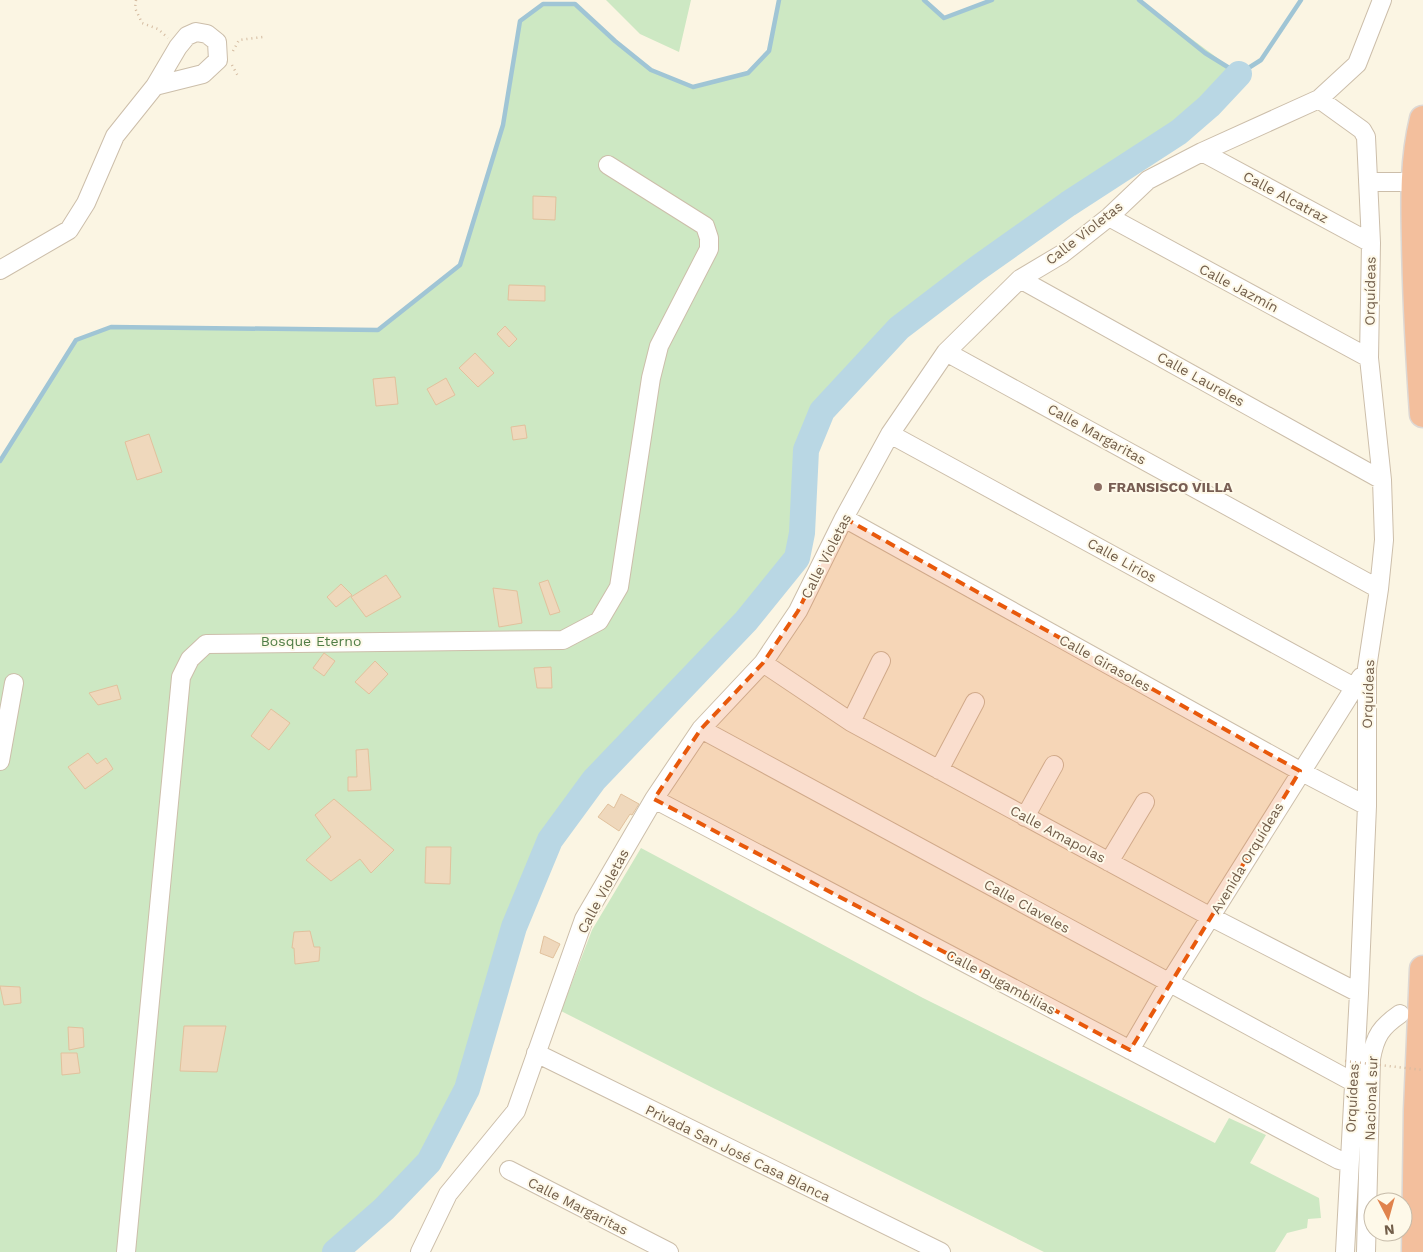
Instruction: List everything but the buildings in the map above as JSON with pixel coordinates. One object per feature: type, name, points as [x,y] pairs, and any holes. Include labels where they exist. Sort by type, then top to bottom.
[{"type":"highway","points":[[1423,119],[1418,139],[1414,182],[1416,304],[1423,414]]},
{"type":"highway","points":[[1416,1252],[1417,1110],[1423,969]]},
{"type":"street","name":"Calle Violetas","points":[[420,1252],[448,1194],[516,1111],[584,919],[654,799],[701,729],[763,663],[798,611],[844,518],[890,434],[946,352],[1020,279],[1062,254],[1109,217],[1148,180],[1202,152],[1319,99],[1357,64],[1382,0]]},
{"type":"street","points":[[0,270],[69,230],[86,203],[115,136],[155,86],[178,47],[187,36],[196,32],[208,34],[217,42],[218,60],[203,74],[155,86]]},
{"type":"street","name":"Orquídeas","points":[[1319,99],[1362,130],[1366,137],[1371,243],[1369,358],[1382,480],[1384,540],[1367,668],[1367,806],[1345,1252]]},
{"type":"street","name":"Calle Alcatraz","points":[[1202,152],[1371,243]]},
{"type":"street","points":[[126,1252],[181,678],[190,659],[206,644],[563,640],[599,620],[619,586],[651,378],[659,346],[709,249],[709,238],[705,226],[608,165]]},
{"type":"street","points":[[1368,182],[1414,182]]},
{"type":"street","name":"Calle Jazmín","points":[[1109,217],[1369,358]]},
{"type":"street","name":"Calle Laureles","points":[[1020,279],[1382,480]]},
{"type":"street","name":"Calle Margaritas","points":[[946,352],[1379,589]]},
{"type":"street","name":"Calle Lirios","points":[[890,434],[1354,686]]},
{"type":"street","name":"Calle Girasoles","points":[[844,518],[1300,771],[1367,806]]},
{"type":"street","points":[[851,722],[881,661]]},
{"type":"street","name":"Calle Amapolas","points":[[763,663],[851,722],[1211,917],[1359,993]]},
{"type":"street","name":"Avenida Orquídeas","points":[[1130,1050],[1168,983],[1211,917],[1300,771],[1367,668]]},
{"type":"street","points":[[0,761],[14,682]]},
{"type":"street","points":[[939,770],[975,702]]},
{"type":"street","name":"Calle Claveles","points":[[701,729],[1353,1082]]},
{"type":"street","points":[[1025,817],[1054,765]]},
{"type":"street","name":"Calle Bugambilias","points":[[654,799],[1348,1164]]},
{"type":"street","points":[[1109,862],[1144,802]]},
{"type":"street","name":"Nacional sur","points":[[1366,1252],[1371,1059],[1374,1044],[1386,1024],[1400,1014]]},
{"type":"street","name":"Privada San José Casa Blanca","points":[[536,1053],[941,1252]]},
{"type":"street","name":"Calle Margaritas","points":[[509,1170],[644,1247],[669,1252]]},
{"type":"path","points":[[136,0],[135,8],[142,23],[158,30],[178,47]]},
{"type":"path","points":[[232,52],[239,40],[263,37]]},
{"type":"path","points":[[1346,1061],[1423,1070]]},
{"type":"highlighted area","points":[[844,518],[1300,771],[1130,1050],[654,799],[701,729],[763,663],[798,611]]},
{"type":"green space","points":[[606,0],[691,0],[679,52],[640,34]]},
{"type":"green space","name":"Bosque Eterno","points":[[779,0],[924,0],[944,18],[992,0],[1139,0],[1239,74],[1209,106],[1179,132],[1068,204],[975,270],[899,328],[822,411],[806,450],[802,533],[797,558],[746,621],[594,780],[550,840],[514,927],[467,1089],[429,1162],[384,1209],[335,1252],[0,1252],[0,461],[76,340],[111,327],[378,330],[460,265],[502,125],[520,21],[543,4],[575,4],[615,41],[651,70],[693,87],[748,73],[769,51]]},
{"type":"green space","points":[[641,848],[923,998],[1215,1143],[1229,1118],[1266,1135],[1250,1163],[1319,1198],[1321,1218],[1308,1219],[1307,1228],[1287,1233],[1275,1252],[1044,1252],[561,1011],[592,930]]},
{"type":"waterway","points":[[0,461],[76,340],[111,327],[378,330],[460,265],[503,125],[520,21],[543,4],[575,4],[615,41],[651,70],[693,87],[748,73],[769,51],[779,0]]},
{"type":"waterway","points":[[924,0],[944,18],[992,0]]},
{"type":"waterway","points":[[1139,0],[1205,53],[1239,74],[1261,60],[1301,0]]},
{"type":"waterway","points":[[335,1252],[384,1209],[429,1162],[467,1089],[514,927],[550,840],[594,780],[746,621],[797,558],[802,533],[806,450],[822,411],[899,328],[975,270],[1068,204],[1179,132],[1209,106],[1239,74]]},
{"type":"place","name":"FRANSISCO VILLA","points":[[1098,487]]}]
